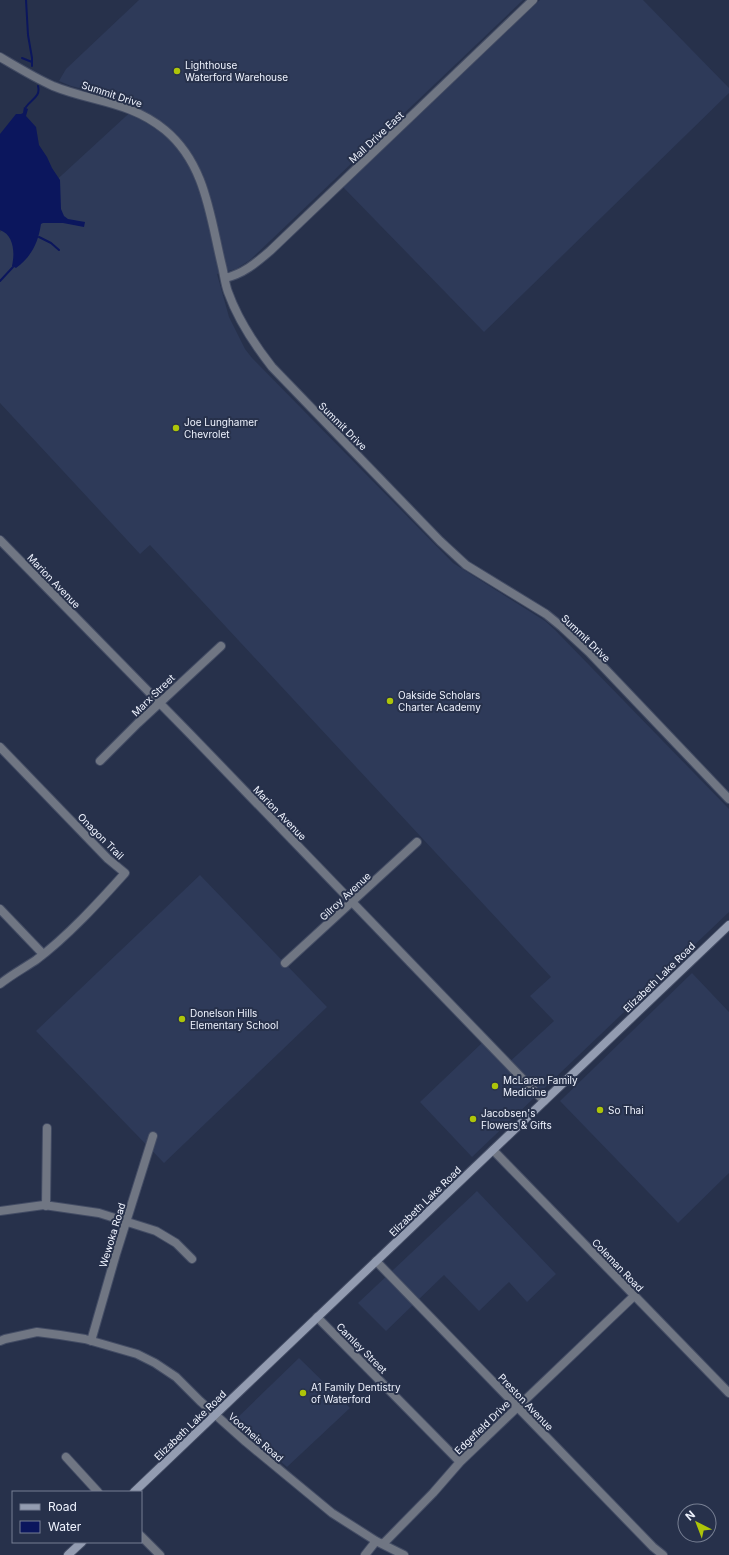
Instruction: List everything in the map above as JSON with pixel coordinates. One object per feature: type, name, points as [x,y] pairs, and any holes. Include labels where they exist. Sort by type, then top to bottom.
[{"type":"main road","name":"Elizabeth Lake Road","points":[[135,1491],[729,925]]},
{"type":"main road","points":[[68,1555],[81,1543]]},
{"type":"street","name":"Mall Drive East","points":[[225,278],[244,272],[265,255],[534,0]]},
{"type":"street","name":"Summit Drive","points":[[0,57],[53,86],[103,100],[138,113],[164,129],[178,141],[201,180],[228,291],[240,320],[255,346],[272,367],[440,541],[466,565],[546,614],[562,627],[589,652],[729,799]]},
{"type":"street","name":"Marion Avenue","points":[[0,540],[160,703],[544,1101]]},
{"type":"street","name":"Marx Street","points":[[100,761],[221,646]]},
{"type":"street","name":"Onagon Trail","points":[[0,747],[108,859],[125,873],[108,892],[43,954]]},
{"type":"street","name":"Gilroy Avenue","points":[[285,963],[417,842]]},
{"type":"street","points":[[0,909],[43,954],[0,984]]},
{"type":"street","points":[[46,1206],[47,1128]]},
{"type":"street","name":"Wewoka Road","points":[[91,1341],[153,1136]]},
{"type":"street","name":"Coleman Road","points":[[493,1150],[729,1393]]},
{"type":"street","points":[[0,1211],[46,1206],[99,1213],[156,1231],[176,1243],[192,1259]]},
{"type":"street","name":"Preston Avenue","points":[[376,1261],[653,1547],[663,1555]]},
{"type":"street","name":"Edgefield Drive","points":[[365,1555],[428,1498],[460,1462],[517,1406],[634,1296]]},
{"type":"street","name":"Camley Street","points":[[317,1317],[460,1462]]},
{"type":"street","name":"Voorheis Road","points":[[0,1341],[38,1332],[60,1335],[91,1341],[137,1354],[155,1363],[176,1377],[215,1415],[270,1463],[332,1513],[380,1543],[404,1555]]},
{"type":"street","points":[[66,1457],[97,1491]]},
{"type":"street","points":[[142,1537],[160,1555]]},
{"type":"shaded area","points":[[139,0],[523,0],[250,260],[236,269],[217,274],[229,317],[245,349],[252,358],[453,563],[545,621],[729,809],[729,912],[472,1157],[420,1102],[483,1042],[506,1065],[554,1021],[530,996],[551,977],[150,545],[140,554],[0,403],[0,232],[137,106],[117,97],[71,86],[59,81],[66,69]]},
{"type":"shaded area","points":[[540,0],[643,0],[729,88],[729,93],[484,332],[343,187]]},
{"type":"shaded area","name":"Donelson Hills Elementary School","points":[[200,875],[327,1007],[164,1163],[36,1031]]},
{"type":"shaded area","points":[[692,973],[729,1012],[729,1173],[678,1223],[560,1101]]},
{"type":"shaded area","points":[[477,1191],[556,1274],[527,1302],[509,1282],[479,1311],[444,1275],[386,1331],[358,1303]]},
{"type":"shaded area","points":[[299,1358],[350,1408],[287,1467],[234,1421]]},
{"type":"water","points":[[24,107],[28,109],[26,116],[36,127],[39,145],[60,180],[61,209],[64,216],[68,219],[85,222],[84,227],[63,223],[41,224],[33,249],[26,259],[16,268],[12,266],[13,250],[11,240],[5,232],[0,230],[0,134],[16,114],[23,113]]},
{"type":"waterway","points":[[26,0],[32,66]]},
{"type":"waterway","points":[[22,58],[32,62]]},
{"type":"waterway","points":[[26,107],[37,95],[39,90],[38,86]]},
{"type":"waterway","points":[[39,237],[51,243],[59,250]]},
{"type":"waterway","points":[[0,281],[13,267]]},
{"type":"place","name":"Lighthouse Waterford Warehouse","points":[[177,71]]},
{"type":"place","name":"Joe Lunghamer Chevrolet","points":[[176,428]]},
{"type":"place","name":"Oakside Scholars Charter Academy","points":[[390,701]]},
{"type":"place","name":"Donelson Hills Elementary School","points":[[182,1019]]},
{"type":"place","name":"McLaren Family Medicine","points":[[495,1086]]},
{"type":"place","name":"So Thai","points":[[600,1110]]},
{"type":"place","name":"Jacobsen's Flowers & Gifts","points":[[473,1119]]},
{"type":"place","name":"A1 Family Dentistry of Waterford","points":[[303,1393]]}]
